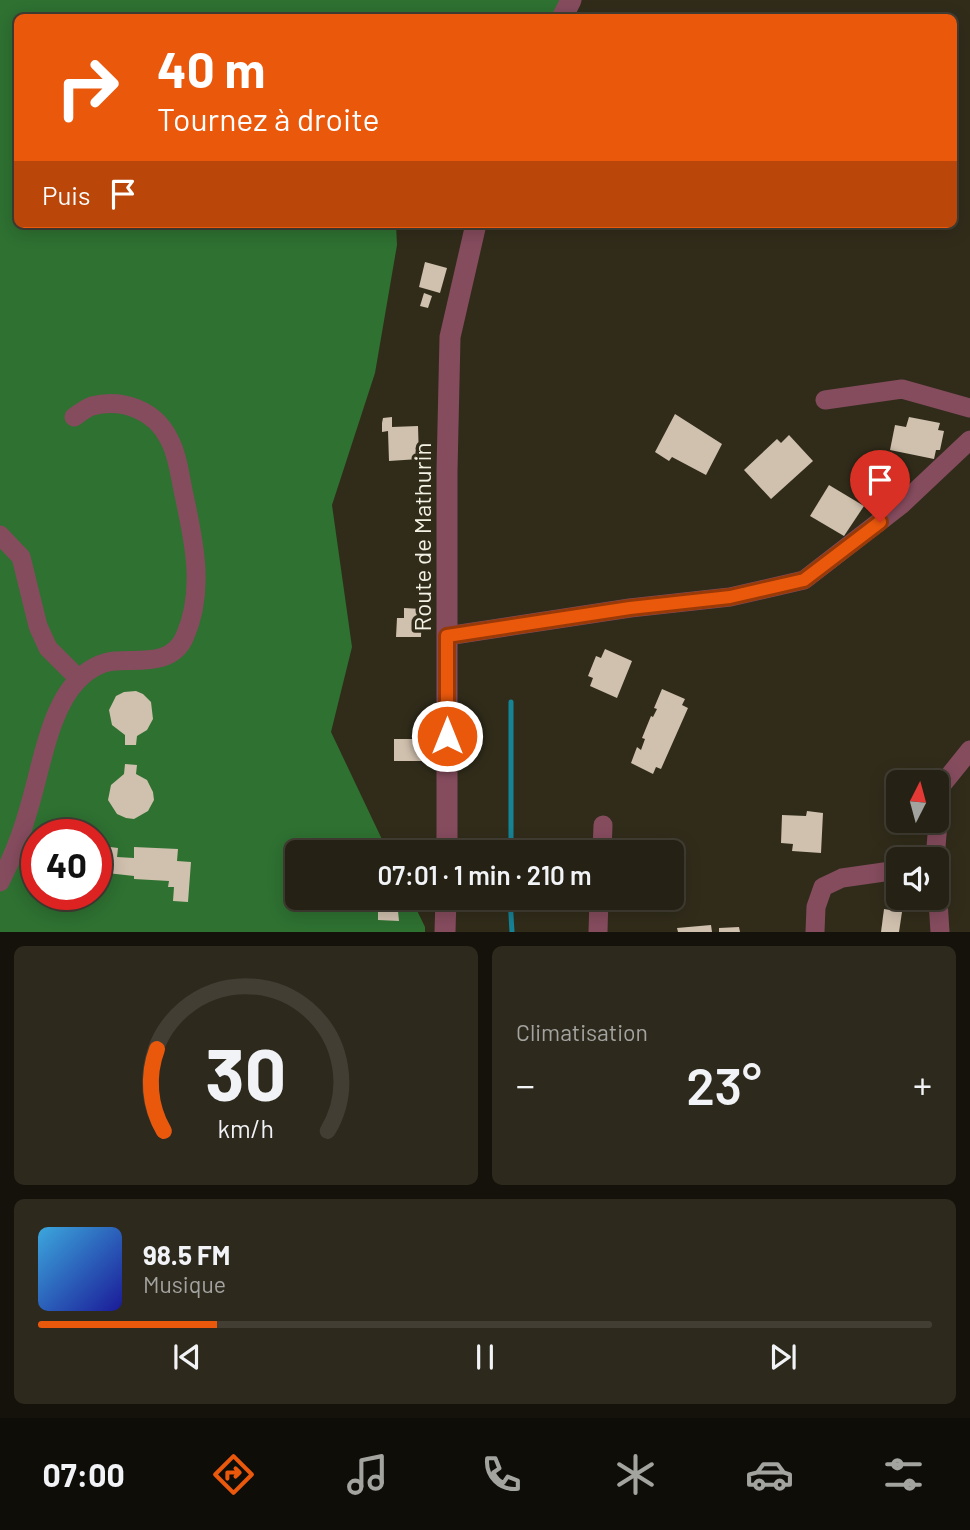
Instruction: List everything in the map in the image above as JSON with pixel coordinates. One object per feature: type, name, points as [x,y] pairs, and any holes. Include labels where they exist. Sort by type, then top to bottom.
[{"type":"street","name":"Route de Mathurin","points":[[447,840],[447,471],[450,337],[475,228]]},
{"type":"street","points":[[825,400],[902,389],[970,408]]},
{"type":"street","points":[[0,882],[28,813],[66,695],[79,679],[101,664],[156,660],[171,653],[184,640],[191,622],[196,572],[194,541],[179,470],[169,438],[142,410],[128,406],[111,404],[90,407],[74,417]]},
{"type":"street","points":[[447,636],[630,608],[730,597],[804,580],[901,505],[970,440]]},
{"type":"street","points":[[0,535],[21,557],[38,625],[48,648],[79,679]]},
{"type":"street","points":[[936,847],[941,786],[970,750]]},
{"type":"street","points":[[602,840],[603,825]]},
{"type":"street","points":[[815,932],[816,907],[823,887],[842,878],[886,872]]},
{"type":"street","points":[[445,932],[446,910]]},
{"type":"street","points":[[598,932],[599,910]]},
{"type":"street","points":[[939,910],[940,932]]},
{"type":"green space","points":[[0,0],[562,0],[554,14],[14,14],[14,228],[396,228],[397,245],[375,373],[332,505],[352,647],[331,732],[382,840],[285,840],[285,910],[417,910],[425,932],[0,932]]},
{"type":"building","points":[[425,262],[447,268],[440,293],[419,287]]},
{"type":"building","points":[[424,293],[432,296],[428,308],[420,306]]},
{"type":"building","points":[[675,414],[722,444],[706,475],[672,457],[669,461],[655,452]]},
{"type":"building","points":[[392,417],[392,427],[418,426],[419,459],[389,461],[388,431],[382,432],[382,423],[383,418]]},
{"type":"building","points":[[909,417],[940,423],[938,430],[944,431],[940,450],[936,450],[934,459],[890,450],[895,425],[906,427]]},
{"type":"building","points":[[789,435],[813,461],[771,499],[744,470],[777,439],[781,443]]},
{"type":"building","points":[[829,485],[864,506],[844,536],[810,516]]},
{"type":"building","points":[[404,608],[422,609],[421,637],[396,637],[397,618],[404,618]]},
{"type":"building","points":[[605,649],[632,661],[617,698],[590,686],[593,678],[588,676],[596,656],[601,658]]},
{"type":"building","points":[[662,689],[685,699],[682,705],[688,708],[661,769],[656,767],[653,774],[631,763],[637,747],[641,750],[645,739],[642,738],[651,716],[653,717],[657,709],[654,708]]},
{"type":"building","points":[[136,691],[151,702],[153,719],[147,730],[137,736],[136,745],[125,745],[125,735],[112,725],[109,710],[116,696]]},
{"type":"building","points":[[394,739],[423,739],[423,761],[394,761]]},
{"type":"building","points":[[125,764],[137,765],[136,774],[147,780],[153,792],[154,800],[148,811],[134,819],[117,814],[108,800],[111,785],[124,774]]},
{"type":"building","points":[[807,811],[823,813],[821,853],[792,851],[793,844],[781,843],[782,815],[806,816]]},
{"type":"building","points":[[112,847],[118,848],[117,857],[134,858],[134,847],[178,849],[177,861],[191,862],[188,902],[173,901],[174,887],[168,887],[169,881],[134,879],[134,876],[112,874]]},
{"type":"building","points":[[884,909],[902,912],[899,932],[881,932]]},
{"type":"building","points":[[378,910],[405,910],[398,911],[399,921],[378,920]]},
{"type":"building","points":[[711,925],[712,932],[678,932],[677,928]]},
{"type":"building","points":[[739,927],[740,932],[719,932],[719,928]]},
{"type":"waterway","points":[[511,702],[511,840]]},
{"type":"waterway","points":[[511,910],[512,932]]},
{"type":"route","points":[[447,736],[447,636],[630,608],[730,597],[804,580],[880,522]]}]
